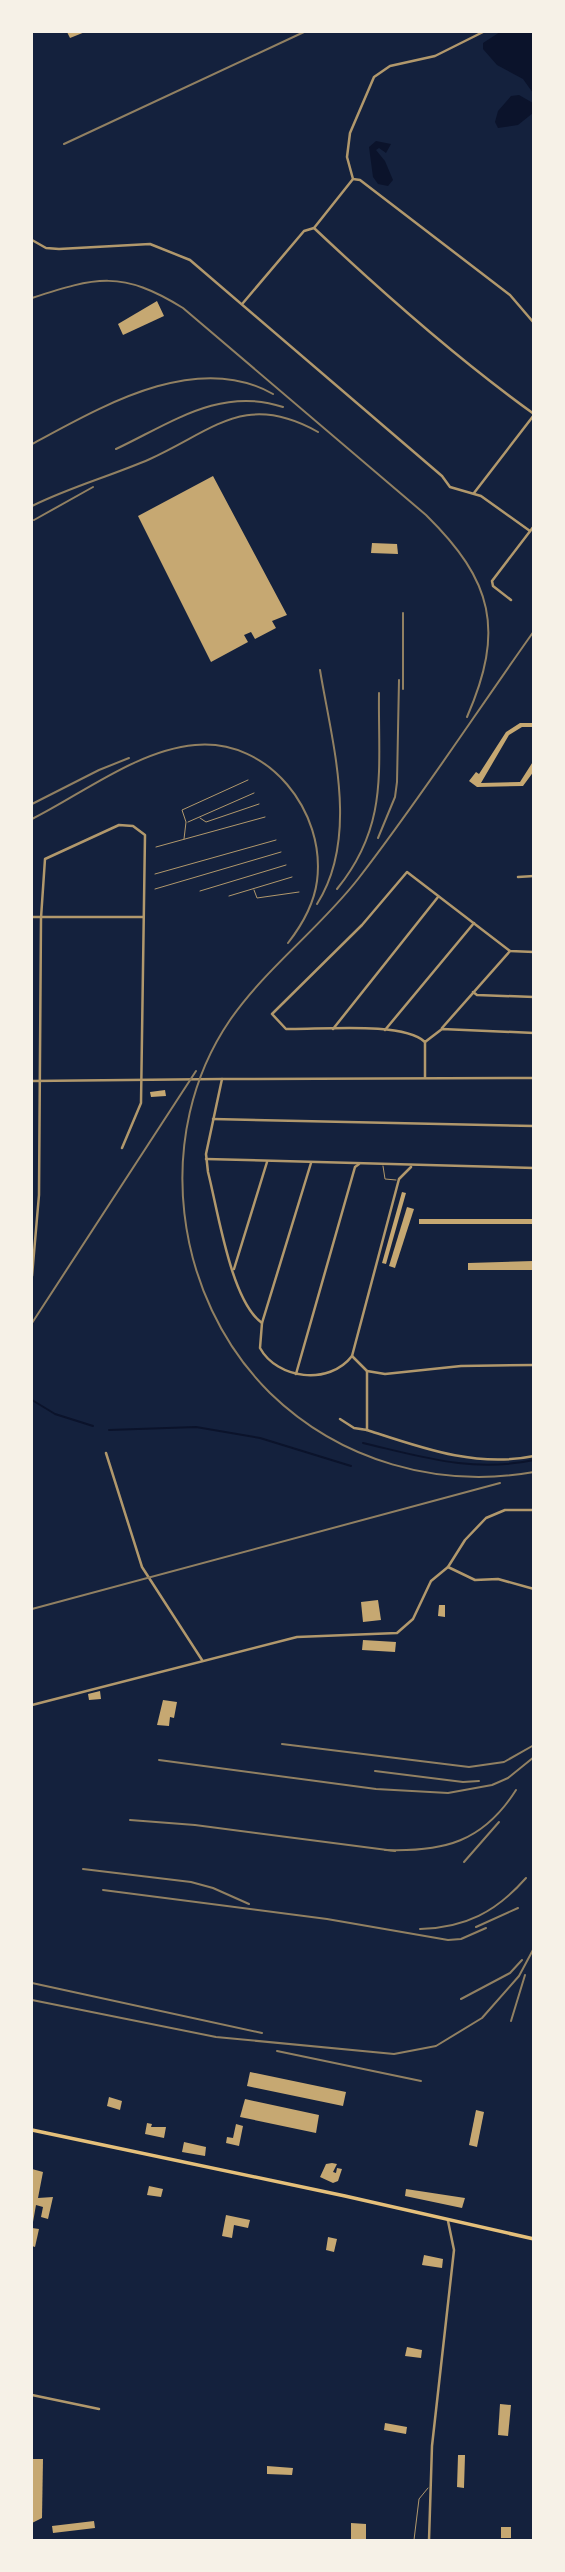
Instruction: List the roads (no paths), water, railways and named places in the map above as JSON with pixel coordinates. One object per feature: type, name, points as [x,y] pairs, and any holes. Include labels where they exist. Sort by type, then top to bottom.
[{"type":"main road","points":[[32,2130],[533,2238]]},
{"type":"street","points":[[353,179],[347,157],[351,127],[370,82],[390,66],[435,55],[483,32]]},
{"type":"street","points":[[242,304],[304,231],[314,228],[353,179]]},
{"type":"street","points":[[353,179],[359,180],[510,295],[534,323]]},
{"type":"street","points":[[314,228],[373,284],[495,386],[534,414],[474,493]]},
{"type":"street","points":[[32,240],[46,248],[149,244],[190,260],[442,476],[450,487],[474,493],[530,531]]},
{"type":"street","points":[[511,600],[493,586],[492,581],[534,526]]},
{"type":"street","points":[[32,1276],[39,1195],[41,918],[46,859],[120,825],[133,826],[145,835],[141,1103],[122,1148]]},
{"type":"street","points":[[425,1042],[420,1038],[385,1030],[286,1029],[272,1014],[353,934],[407,872],[510,951],[534,952]]},
{"type":"street","points":[[518,877],[534,876]]},
{"type":"street","points":[[332,1031],[438,897]]},
{"type":"street","points":[[32,917],[143,917]]},
{"type":"street","points":[[385,1030],[474,923]]},
{"type":"street","points":[[425,1042],[442,1029],[510,951]]},
{"type":"street","points":[[473,992],[477,995],[534,998]]},
{"type":"street","points":[[442,1029],[534,1033]]},
{"type":"street","points":[[425,1042],[425,1077]]},
{"type":"street","points":[[32,1081],[425,1077],[534,1079]]},
{"type":"street","points":[[222,1079],[206,1159],[234,1270],[235,1285],[247,1308],[262,1323]]},
{"type":"street","points":[[213,1119],[534,1126]]},
{"type":"street","points":[[206,1159],[383,1166],[534,1168]]},
{"type":"street","points":[[234,1270],[267,1162]]},
{"type":"street","points":[[311,1163],[262,1323],[260,1348],[278,1368],[296,1374],[323,1374],[339,1368],[352,1356],[399,1179],[412,1166]]},
{"type":"street","points":[[296,1374],[355,1167],[359,1164]]},
{"type":"street","points":[[352,1356],[367,1371],[384,1374],[461,1366],[534,1365]]},
{"type":"street","points":[[367,1371],[367,1430]]},
{"type":"street","points":[[340,1419],[354,1428],[441,1454],[508,1461],[534,1456]]},
{"type":"street","points":[[106,1453],[142,1567],[202,1660]]},
{"type":"street","points":[[32,1705],[297,1637],[397,1633],[413,1619],[431,1581],[448,1567],[465,1540],[486,1518],[505,1510],[534,1510]]},
{"type":"street","points":[[448,1567],[475,1580],[498,1579],[534,1589]]},
{"type":"street","points":[[429,2540],[428,2488],[454,2250],[449,2219]]},
{"type":"street","points":[[32,2395],[99,2409]]},
{"type":"lane","points":[[184,839],[186,822],[182,810],[248,780]]},
{"type":"lane","points":[[186,822],[254,793]]},
{"type":"lane","points":[[198,817],[206,822],[260,804]]},
{"type":"lane","points":[[156,847],[265,817]]},
{"type":"lane","points":[[155,874],[276,840]]},
{"type":"lane","points":[[155,889],[281,852]]},
{"type":"lane","points":[[200,891],[286,865]]},
{"type":"lane","points":[[229,896],[292,877]]},
{"type":"lane","points":[[254,888],[257,898],[299,892]]},
{"type":"lane","points":[[383,1166],[385,1179],[399,1179]]},
{"type":"lane","points":[[414,2540],[419,2499],[428,2488]]},
{"type":"water","points":[[500,32],[533,32],[533,93],[523,79],[497,65],[483,49],[483,43]]},
{"type":"water","points":[[519,95],[533,103],[533,113],[518,125],[498,128],[495,122],[498,111],[511,96]]},
{"type":"water","points":[[376,141],[391,144],[386,153],[379,148],[376,150],[385,161],[393,180],[388,186],[378,184],[373,177],[369,147]]},
{"type":"waterway","points":[[32,1400],[55,1414],[93,1426]]},
{"type":"waterway","points":[[109,1430],[196,1427],[260,1438],[351,1466]]},
{"type":"waterway","points":[[363,1443],[427,1458],[468,1464],[511,1464],[534,1460]]},
{"type":"railway","points":[[64,144],[304,32]]},
{"type":"railway","points":[[32,298],[74,285],[109,281],[143,287],[162,296],[183,308],[426,515],[466,562],[486,608],[486,658],[467,717]]},
{"type":"railway","points":[[32,444],[118,400],[181,381],[213,378],[243,382],[273,394]]},
{"type":"railway","points":[[116,449],[197,410],[217,404],[238,401],[283,407]]},
{"type":"railway","points":[[32,506],[150,459],[231,419],[270,415],[292,420],[318,432]]},
{"type":"railway","points":[[34,520],[93,487]]},
{"type":"railway","points":[[403,613],[403,689]]},
{"type":"railway","points":[[534,631],[358,879],[327,915],[260,983],[230,1020],[205,1065],[190,1113],[183,1163],[184,1213],[194,1263],[212,1310],[237,1354],[270,1393],[298,1417],[327,1436],[392,1464],[462,1476],[534,1472]]},
{"type":"railway","points":[[317,904],[330,878],[340,820],[336,758],[320,670]]},
{"type":"railway","points":[[378,838],[395,797],[397,782],[399,680]]},
{"type":"railway","points":[[337,889],[354,865],[373,819],[379,772],[379,693]]},
{"type":"railway","points":[[32,819],[153,755],[195,745],[222,746],[247,754],[268,767],[287,785],[302,806],[312,830],[317,855],[317,881],[307,914],[288,943]]},
{"type":"railway","points":[[32,804],[129,758]]},
{"type":"railway","points":[[32,1323],[196,1071]]},
{"type":"railway","points":[[32,1609],[500,1483]]},
{"type":"railway","points":[[282,1744],[469,1767],[504,1762],[534,1745]]},
{"type":"railway","points":[[159,1760],[376,1789],[448,1793],[492,1785],[508,1778],[534,1757]]},
{"type":"railway","points":[[375,1771],[463,1782],[479,1781]]},
{"type":"railway","points":[[385,1850],[426,1849],[460,1840],[490,1822],[516,1790]]},
{"type":"railway","points":[[130,1820],[195,1825],[395,1851]]},
{"type":"railway","points":[[464,1862],[499,1822]]},
{"type":"railway","points":[[83,1869],[191,1882],[213,1888],[249,1904]]},
{"type":"railway","points":[[420,1929],[451,1925],[479,1916],[503,1900],[526,1878]]},
{"type":"railway","points":[[103,1890],[327,1919],[448,1940],[461,1939],[486,1928]]},
{"type":"railway","points":[[476,1927],[518,1908]]},
{"type":"railway","points":[[32,2000],[216,2037],[394,2054],[436,2046],[482,2018],[519,1976],[534,1948]]},
{"type":"railway","points":[[461,1999],[510,1973],[522,1960]]},
{"type":"railway","points":[[511,2021],[525,1975]]},
{"type":"railway","points":[[32,1983],[262,2033]]},
{"type":"railway","points":[[277,2051],[421,2081]]}]
